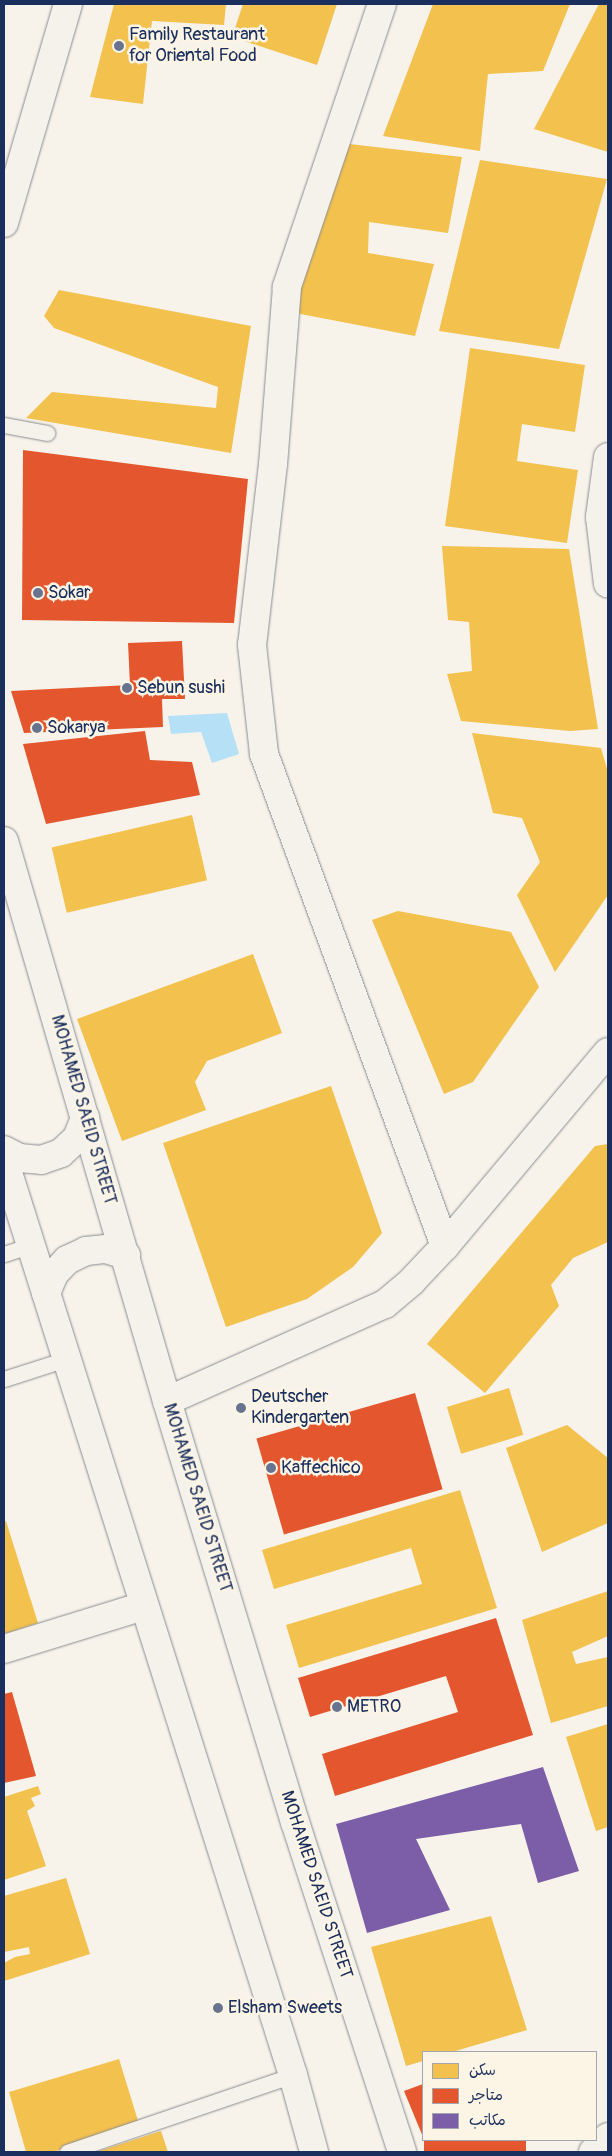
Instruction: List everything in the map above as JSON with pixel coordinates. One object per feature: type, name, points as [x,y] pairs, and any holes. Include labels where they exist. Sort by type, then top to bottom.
[{"type":"street","points":[[4,223],[68,4]]},
{"type":"street","points":[[382,4],[287,286],[273,464],[252,645],[264,754],[445,1246]]},
{"type":"street","points":[[608,457],[600,517],[608,584]]},
{"type":"street","name":"MOHAMED SAEID STREET","points":[[4,841],[167,1401],[295,1822],[402,2152]]},
{"type":"street","points":[[167,1401],[385,1304],[445,1246],[608,1052]]},
{"type":"street","points":[[4,1150],[19,1158],[41,1160],[61,1153],[77,1138],[85,1118]]},
{"type":"street","points":[[4,1160],[293,2075],[314,2152]]},
{"type":"street","points":[[46,1293],[54,1274],[68,1260],[80,1254],[106,1249],[126,1256]]},
{"type":"street","points":[[4,1649],[144,1606]]},
{"type":"street","points":[[593,2152],[608,2137]]},
{"type":"lane","points":[[4,425],[47,433]]},
{"type":"lane","points":[[4,1254],[31,1246]]},
{"type":"lane","points":[[4,1378],[66,1359]]},
{"type":"lane","points":[[66,2152],[293,2075]]},
{"type":"water","points":[[227,713],[239,754],[212,763],[201,732],[171,734],[168,716]]},
{"type":"building: سكن","points":[[114,4],[226,4],[224,25],[152,21],[143,104],[90,97]]},
{"type":"building: سكن","points":[[243,4],[337,4],[317,65],[232,37]]},
{"type":"building: سكن","points":[[433,4],[570,4],[543,71],[488,74],[480,151],[383,136]]},
{"type":"building: سكن","points":[[599,4],[608,4],[608,152],[534,129]]},
{"type":"building: سكن","points":[[341,143],[462,157],[448,233],[369,222],[368,253],[434,264],[415,336],[290,312]]},
{"type":"building: سكن","points":[[480,160],[607,179],[559,349],[439,331]]},
{"type":"building: سكن","points":[[59,290],[251,326],[231,453],[26,418],[52,392],[216,408],[218,387],[54,328],[44,316]]},
{"type":"building: سكن","points":[[470,348],[585,365],[575,432],[522,424],[517,461],[578,470],[567,543],[445,526]]},
{"type":"building: سكن","points":[[442,546],[569,549],[598,729],[570,731],[461,721],[447,674],[472,671],[469,622],[448,620]]},
{"type":"building: سكن","points":[[472,733],[601,748],[608,772],[608,895],[555,972],[517,895],[540,862],[522,818],[493,813]]},
{"type":"building: سكن","points":[[192,815],[207,880],[67,913],[52,847]]},
{"type":"building: سكن","points":[[398,911],[511,932],[539,987],[473,1082],[444,1094],[372,920]]},
{"type":"building: سكن","points":[[253,954],[282,1033],[207,1061],[195,1082],[206,1110],[122,1141],[77,1019]]},
{"type":"building: سكن","points":[[331,1086],[382,1233],[353,1267],[307,1299],[226,1327],[163,1143]]},
{"type":"building: سكن","points":[[608,1144],[608,1242],[573,1258],[551,1285],[559,1306],[485,1393],[427,1344],[595,1146]]},
{"type":"building: سكن","points":[[509,1388],[523,1435],[461,1454],[447,1407]]},
{"type":"building: سكن","points":[[567,1425],[608,1458],[608,1523],[542,1552],[506,1448]]},
{"type":"building: سكن","points":[[460,1490],[497,1608],[299,1668],[286,1625],[422,1584],[411,1548],[274,1589],[262,1550]]},
{"type":"building: سكن","points":[[6,1521],[38,1623],[4,1634],[4,1522]]},
{"type":"building: سكن","points":[[608,1591],[608,1636],[572,1652],[576,1664],[608,1657],[608,1706],[551,1723],[522,1620]]},
{"type":"building: سكن","points":[[608,1724],[608,1827],[596,1831],[566,1737]]},
{"type":"building: سكن","points":[[38,1786],[41,1794],[31,1798],[35,1806],[27,1811],[46,1866],[4,1880],[4,1797]]},
{"type":"building: سكن","points":[[66,1878],[90,1954],[4,1981],[4,1963],[15,1957],[30,1954],[29,1947],[4,1952],[4,1896]]},
{"type":"building: سكن","points":[[491,1916],[527,2030],[455,2051],[422,2051],[422,2061],[406,2066],[371,1947]]},
{"type":"building: سكن","points":[[119,2059],[139,2124],[53,2152],[26,2152],[9,2092]]},
{"type":"building: سكن","points":[[161,2131],[168,2152],[96,2152]]},
{"type":"building: متاجر","points":[[23,450],[248,479],[234,623],[22,620]]},
{"type":"building: متاجر","name":"Sebun sushi","points":[[182,641],[185,699],[162,699],[163,727],[24,733],[11,691],[130,685],[128,643]]},
{"type":"building: متاجر","points":[[145,731],[150,760],[192,762],[200,795],[46,824],[23,744]]},
{"type":"building: متاجر","points":[[415,1393],[443,1489],[284,1535],[256,1438]]},
{"type":"building: متاجر","points":[[496,1618],[533,1735],[335,1796],[322,1754],[458,1712],[446,1676],[310,1717],[298,1678]]},
{"type":"building: متاجر","points":[[12,1692],[36,1776],[4,1783],[4,1694]]},
{"type":"building: متاجر","points":[[422,2084],[422,2135],[404,2091]]},
{"type":"building: متاجر","points":[[424,2141],[526,2141],[526,2152],[424,2152]]},
{"type":"building: مكاتب","points":[[543,1767],[579,1871],[538,1883],[521,1824],[416,1839],[450,1910],[367,1933],[336,1824]]},
{"type":"place","name":"Family Restaurant for Oriental Food","points":[[119,46]]},
{"type":"place","name":"Sokar","points":[[38,593]]},
{"type":"place","name":"Sebun sushi","points":[[127,688]]},
{"type":"place","name":"Sokarya","points":[[37,728]]},
{"type":"place","name":"Deutscher Kindergarten","points":[[241,1408]]},
{"type":"place","name":"Kaffechico","points":[[271,1468]]},
{"type":"place","name":"METRO","points":[[337,1707]]},
{"type":"place","name":"Elsham Sweets","points":[[218,2008]]}]
